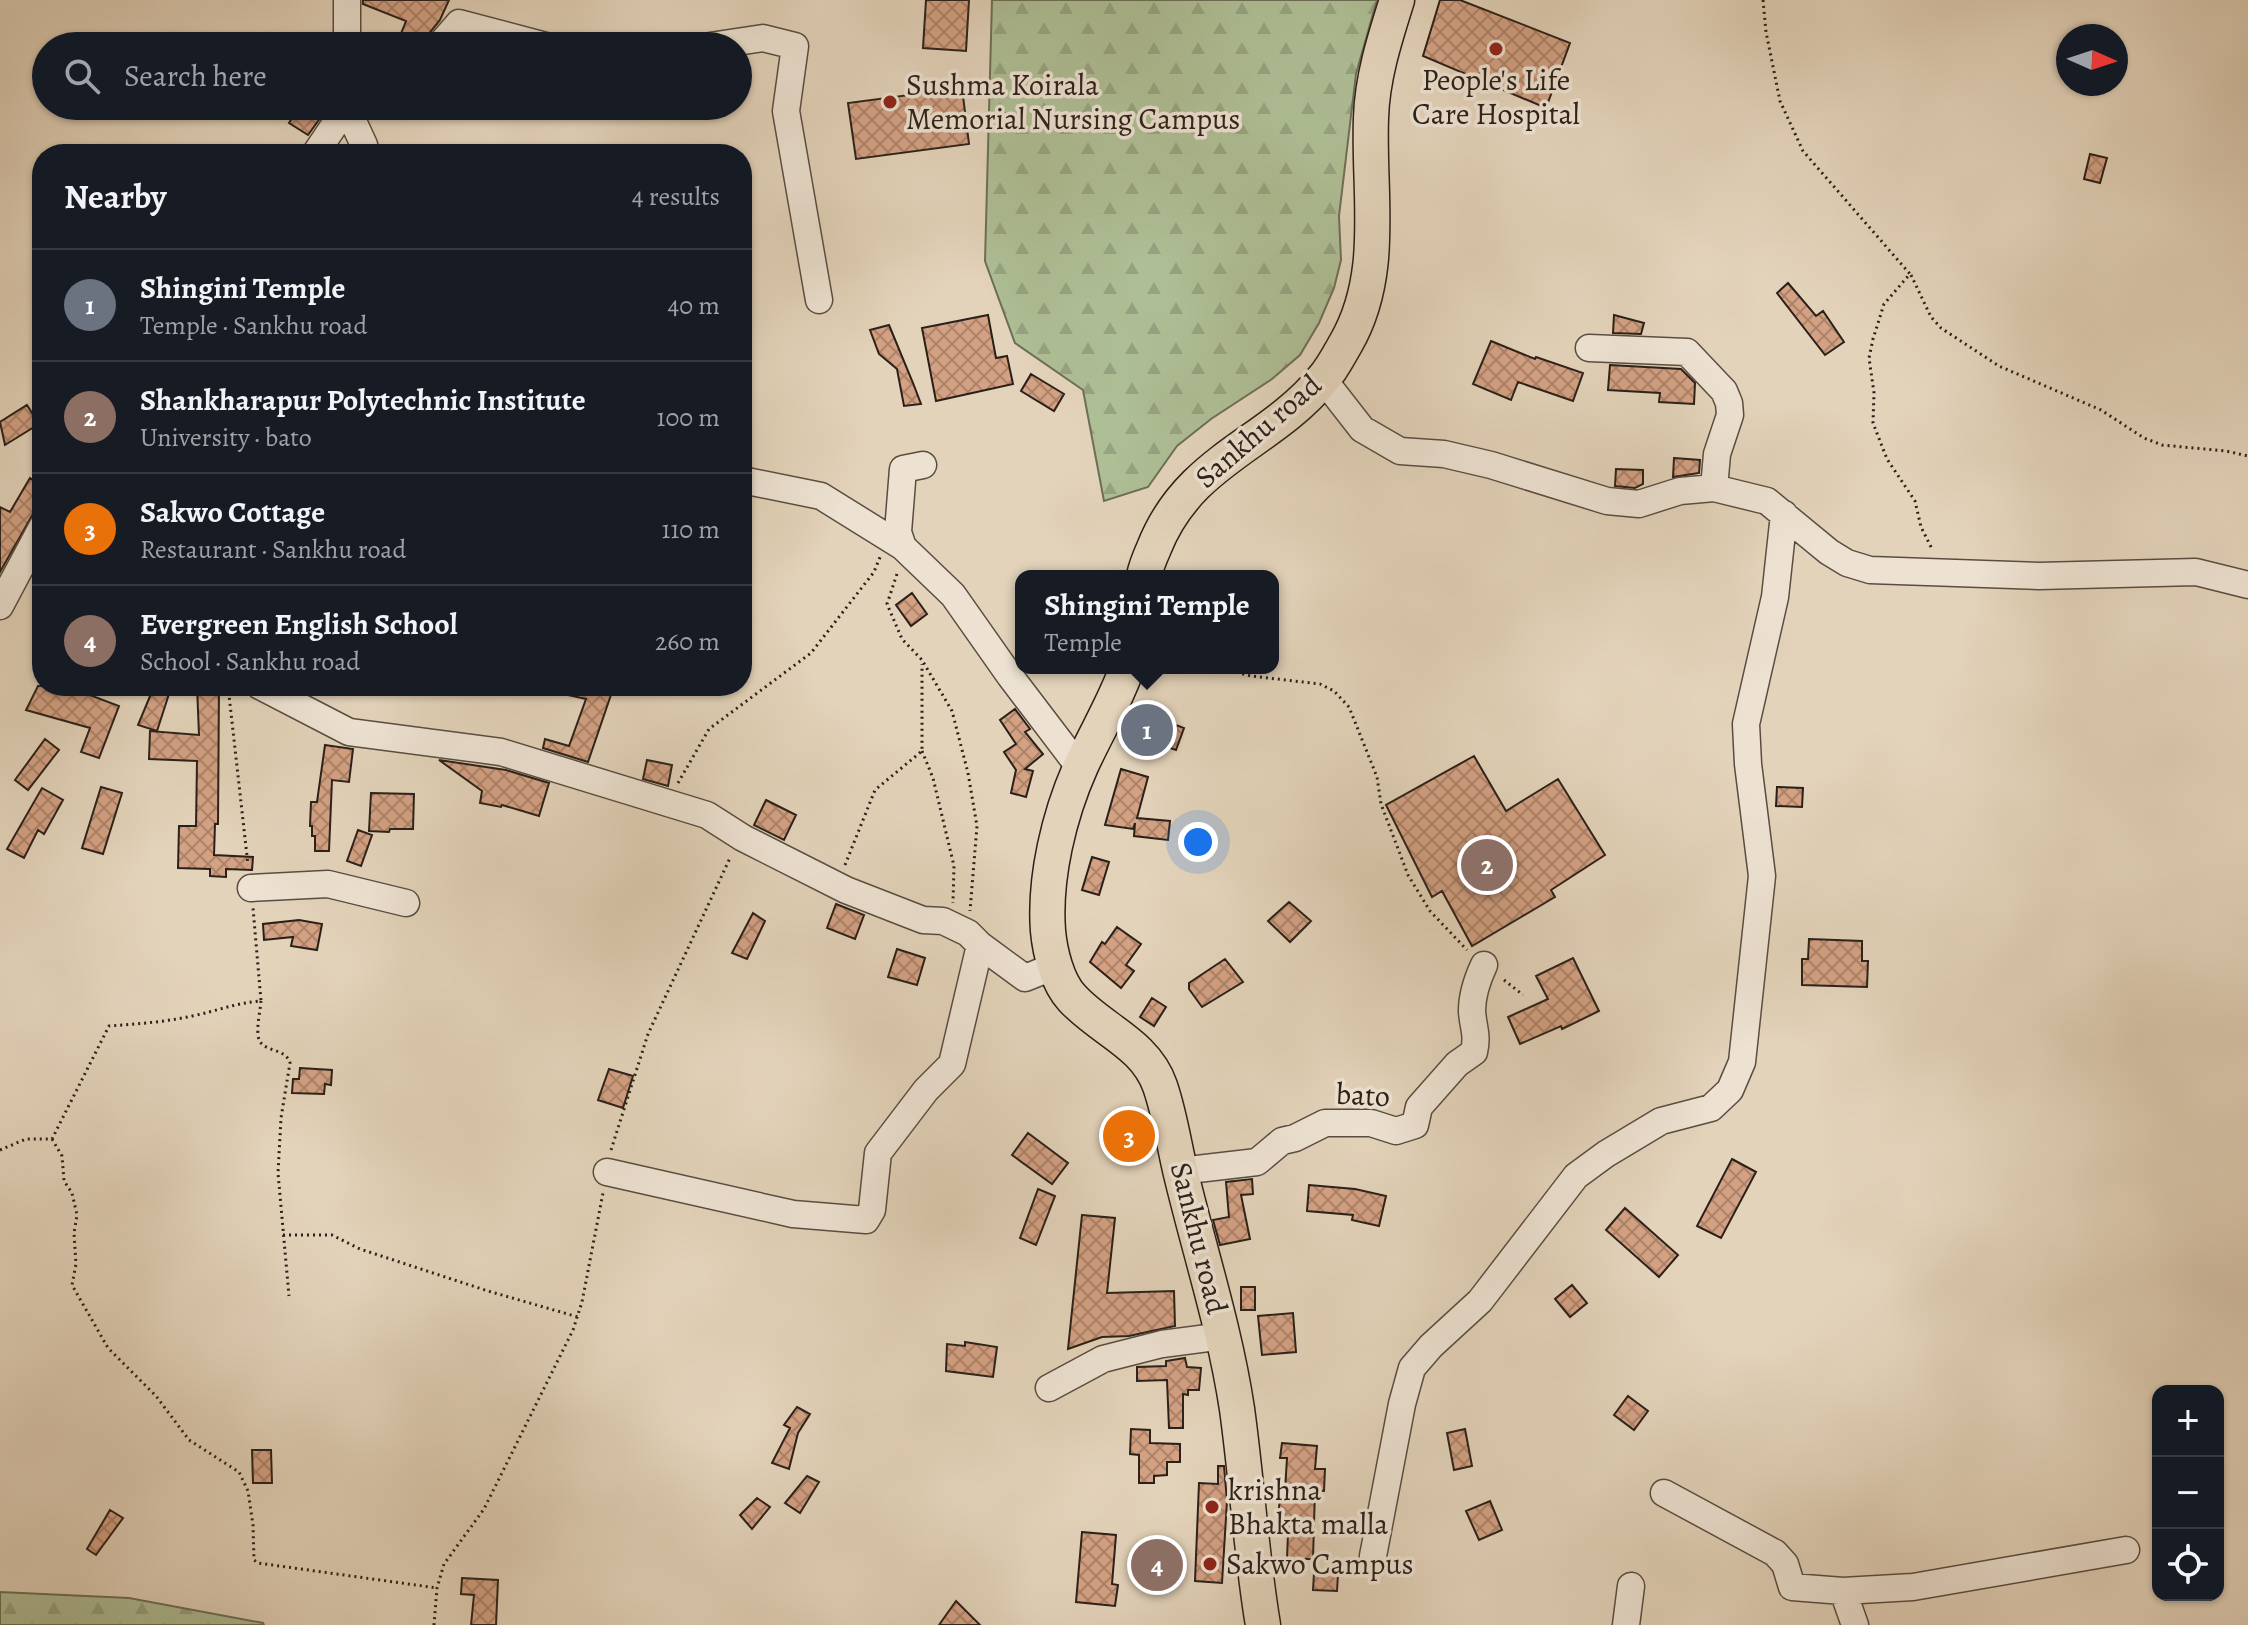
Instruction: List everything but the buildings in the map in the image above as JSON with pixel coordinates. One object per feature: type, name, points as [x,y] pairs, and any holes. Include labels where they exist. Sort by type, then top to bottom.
[{"type":"main road","name":"Sankhu road","points":[[1146,570],[1163,525],[1203,475],[1287,413],[1323,379],[1348,340],[1367,294],[1374,243],[1371,114],[1382,46],[1397,0]]},
{"type":"main road","name":"Sankhu road","points":[[1124,674],[1080,768],[1063,817],[1053,862],[1048,932],[1055,966],[1069,995],[1087,1013],[1138,1050],[1153,1069],[1168,1112],[1180,1171],[1223,1336],[1237,1411],[1263,1625]]},
{"type":"street","points":[[347,0],[347,32]]},
{"type":"street","points":[[451,32],[459,23],[493,32]]},
{"type":"street","points":[[752,40],[763,38],[795,46],[786,111],[819,300]]},
{"type":"street","points":[[322,144],[338,120]]},
{"type":"street","points":[[353,120],[364,144]]},
{"type":"street","points":[[1589,348],[1687,352],[1724,391],[1730,415],[1717,454],[1714,488]]},
{"type":"street","points":[[1323,379],[1362,429],[1400,451],[1444,454],[1491,465],[1607,501],[1639,504],[1680,491],[1714,488],[1767,501],[1847,563],[1889,573],[2039,576],[2196,572],[2248,585]]},
{"type":"street","points":[[895,543],[903,469],[923,465]]},
{"type":"street","points":[[752,482],[821,496],[895,543],[953,595],[1080,768]]},
{"type":"street","points":[[1373,1556],[1402,1404],[1412,1368],[1480,1301],[1576,1176],[1661,1121],[1711,1108],[1722,1100],[1737,1078],[1742,1062],[1762,876],[1746,724],[1775,597],[1784,514]]},
{"type":"street","points":[[0,606],[32,546]]},
{"type":"street","points":[[279,696],[349,732],[501,752],[707,815],[743,838],[846,890],[923,920],[943,921],[974,939],[1025,978],[1055,966]]},
{"type":"street","points":[[251,888],[328,884],[406,903]]},
{"type":"street","points":[[607,1172],[793,1214],[866,1220],[872,1210],[878,1153],[926,1090],[952,1064],[974,939]]},
{"type":"street","name":"bato","points":[[1180,1171],[1257,1162],[1282,1141],[1325,1123],[1371,1123],[1396,1131],[1415,1125],[1419,1107],[1457,1064],[1474,1052],[1477,1036],[1472,1013],[1476,984],[1484,965]]},
{"type":"street","points":[[1049,1388],[1103,1359],[1162,1344],[1223,1336]]},
{"type":"street","points":[[1664,1493],[1775,1553],[1785,1564],[1792,1587],[1843,1591],[1913,1587],[2126,1550]]},
{"type":"street","points":[[1626,1625],[1631,1586]]},
{"type":"street","points":[[1843,1591],[1855,1625]]},
{"type":"path","points":[[1763,0],[1780,101],[1803,151],[1910,274],[1931,317],[1941,328],[1999,366],[2101,410],[2144,438],[2162,445],[2248,456]]},
{"type":"path","points":[[1910,274],[1884,304],[1873,339],[1869,358],[1874,393],[1873,423],[1887,459],[1915,501],[1921,527],[1932,546],[1934,572]]},
{"type":"path","points":[[895,543],[887,604],[902,639],[922,660],[952,711],[968,773],[977,826],[974,939]]},
{"type":"path","points":[[667,802],[709,729],[811,653],[895,543]]},
{"type":"path","points":[[922,660],[922,751],[933,778],[954,866],[953,922],[943,921]]},
{"type":"path","points":[[1243,674],[1320,684],[1334,691],[1349,707],[1377,777],[1381,804],[1408,875],[1430,911],[1484,965],[1523,995]]},
{"type":"path","points":[[229,696],[259,957],[261,1001],[258,1036],[265,1048],[283,1053],[289,1057],[290,1063],[279,1144],[289,1296]]},
{"type":"path","points":[[846,890],[841,874],[875,790],[922,751]]},
{"type":"path","points":[[434,1625],[437,1588],[444,1564],[484,1509],[549,1382],[578,1317],[610,1152],[648,1034],[734,848],[743,838]]},
{"type":"path","points":[[52,1139],[109,1026],[165,1021],[194,1016],[233,1003],[261,1001]]},
{"type":"path","points":[[0,1150],[26,1139],[52,1139]]},
{"type":"path","points":[[52,1139],[62,1156],[64,1181],[72,1193],[77,1215],[74,1233],[76,1264],[72,1285],[108,1348],[156,1396],[189,1440],[239,1472],[248,1491],[254,1560],[437,1588]]},
{"type":"path","points":[[283,1235],[332,1235],[360,1249],[578,1317]]},
{"type":"green space","points":[[992,0],[1377,0],[1356,74],[1339,216],[1341,260],[1334,288],[1319,323],[1300,355],[1272,379],[1211,419],[1177,446],[1148,487],[1104,501],[1083,390],[1015,343],[985,261]]},
{"type":"green space","points":[[0,1592],[129,1598],[264,1625],[0,1625]]},
{"type":"place","name":"People's Life Care Hospital","points":[[1496,49]]},
{"type":"place","name":"Sushma Koirala Memorial Nursing Campus","points":[[890,102]]},
{"type":"place","name":"Shingini Temple","points":[[1147,730]]},
{"type":"place","name":"Shankharapur Polytechnic Institute","points":[[1487,865]]},
{"type":"place","name":"Sakwo Cottage","points":[[1129,1136]]},
{"type":"place","name":"krishna Bhakta malla","points":[[1212,1507]]},
{"type":"place","name":"Sakwo Campus","points":[[1210,1564]]},
{"type":"place","name":"Evergreen English School","points":[[1157,1565]]}]
